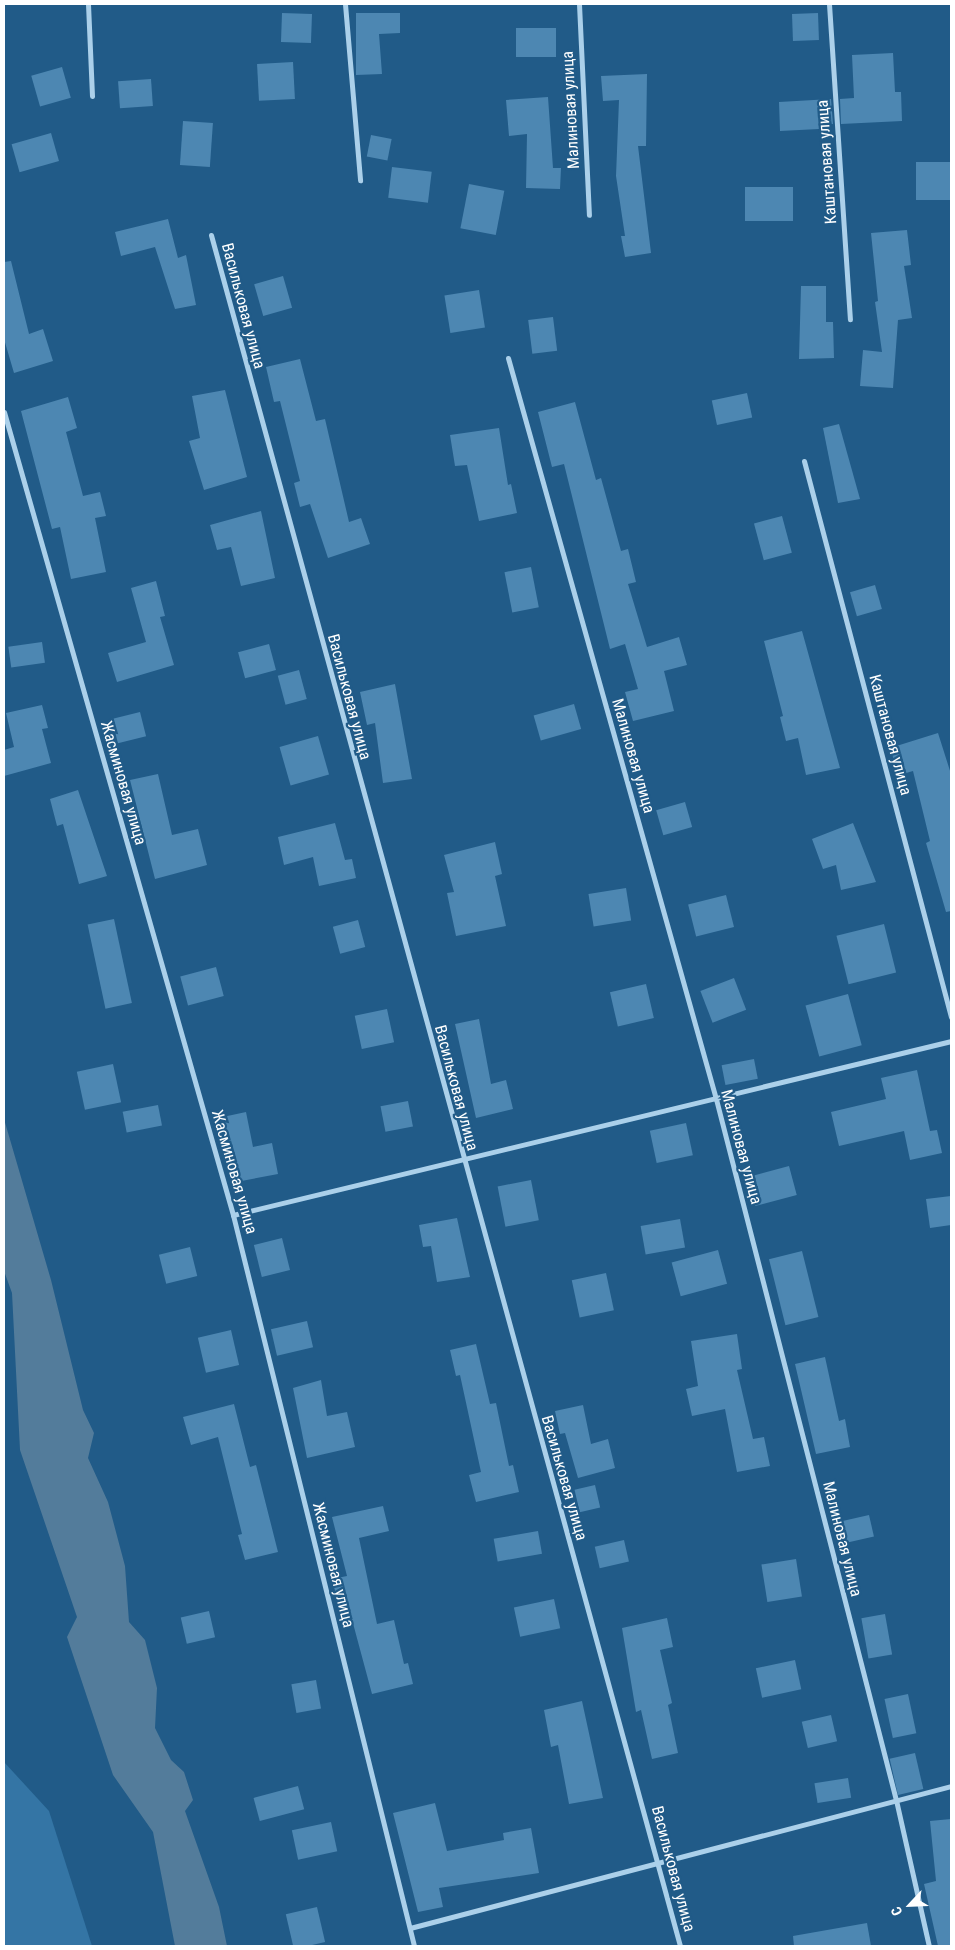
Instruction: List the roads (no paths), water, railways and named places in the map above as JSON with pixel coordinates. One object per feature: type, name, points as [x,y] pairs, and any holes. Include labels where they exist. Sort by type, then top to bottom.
[{"type":"street","points":[[88,4],[92,96]]},
{"type":"street","points":[[345,4],[360,180]]},
{"type":"street","name":"Малиновая улица","points":[[578,4],[589,215]]},
{"type":"street","name":"Каштановая улица","points":[[829,4],[850,319]]},
{"type":"street","name":"Васильковая улица","points":[[211,235],[463,1161],[680,1946]]},
{"type":"street","name":"Малиновая улица","points":[[508,358],[716,1099],[896,1800],[929,1946]]},
{"type":"street","name":"Жасминовая улица","points":[[4,412],[233,1214],[414,1946]]},
{"type":"street","name":"Каштановая улица","points":[[804,460],[951,1017]]},
{"type":"street","points":[[233,1214],[463,1161],[951,1041]]},
{"type":"street","points":[[410,1928],[658,1861],[951,1786]]}]
